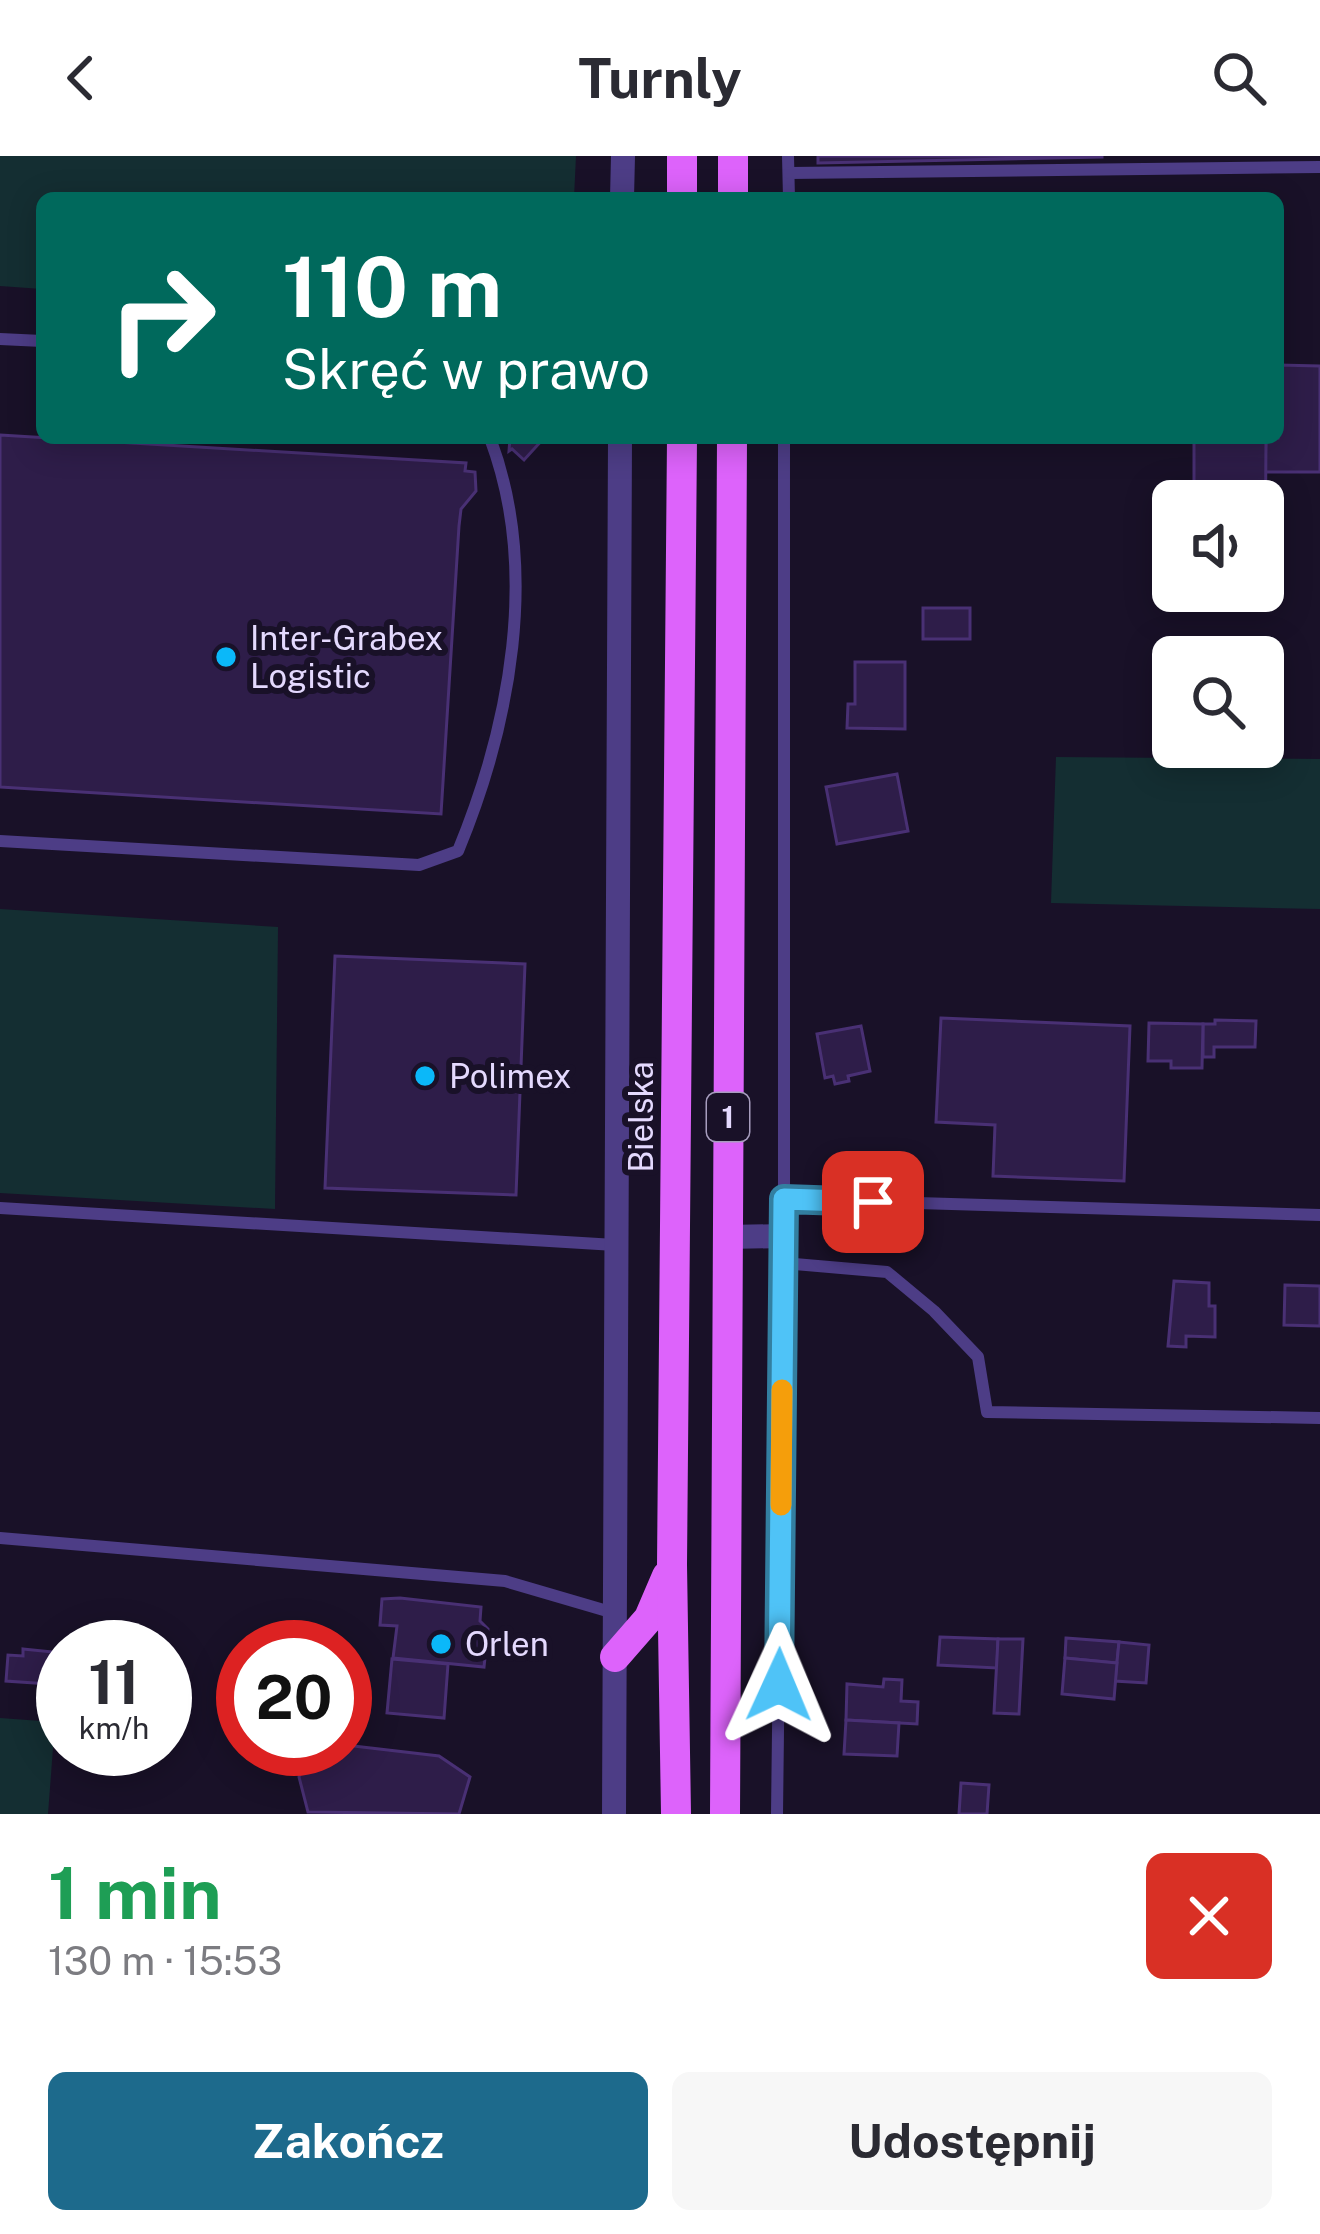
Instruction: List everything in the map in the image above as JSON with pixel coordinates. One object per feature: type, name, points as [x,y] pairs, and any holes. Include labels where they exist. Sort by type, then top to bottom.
[{"type":"main road","points":[[682,156],[682,192]]},
{"type":"main road","points":[[733,156],[733,192]]},
{"type":"main road","name":"Bielska","points":[[676,1805],[672,1565],[682,444]]},
{"type":"main road","name":"1","points":[[725,1805],[732,444]]},
{"type":"main road","points":[[615,1657],[649,1618],[672,1565]]},
{"type":"street","points":[[622,192],[623,156]]},
{"type":"street","points":[[614,1814],[620,444]]},
{"type":"street","points":[[727,1238],[784,1236]]},
{"type":"lane","points":[[788,156],[789,192]]},
{"type":"lane","points":[[789,173],[1320,167]]},
{"type":"lane","points":[[0,339],[36,341]]},
{"type":"lane","points":[[0,841],[419,865],[458,851],[476,807],[501,711],[518,589],[513,527],[492,444]]},
{"type":"lane","points":[[777,1814],[784,1263],[784,444]]},
{"type":"lane","points":[[784,1199],[1320,1215]]},
{"type":"lane","points":[[0,1208],[616,1245]]},
{"type":"lane","points":[[784,1263],[887,1273],[934,1311],[978,1357],[987,1412],[1320,1418]]},
{"type":"lane","points":[[0,1538],[505,1582],[615,1613]]},
{"type":"green space","points":[[0,156],[576,156],[574,192],[36,192],[36,289],[0,286]]},
{"type":"green space","points":[[1056,757],[1152,758],[1152,768],[1284,768],[1284,759],[1320,759],[1320,909],[1051,903]]},
{"type":"green space","points":[[0,909],[278,927],[275,1209],[0,1193]]},
{"type":"green space","points":[[0,1718],[36,1721],[36,1776],[51,1776],[48,1814],[0,1814]]},
{"type":"building","points":[[818,156],[1102,156],[1102,157],[818,163]]},
{"type":"building","points":[[1284,365],[1320,366],[1320,472],[1265,472],[1266,444],[1284,444]]},
{"type":"building","name":"Inter-Grabex Logistic","points":[[0,435],[36,437],[36,444],[150,444],[466,463],[465,471],[475,472],[476,491],[461,509],[459,526],[441,814],[0,787]]},
{"type":"building","points":[[510,444],[539,444],[524,460],[509,451]]},
{"type":"building","points":[[1194,444],[1266,444],[1266,480],[1194,480]]},
{"type":"building","points":[[923,608],[970,608],[970,639],[923,639]]},
{"type":"building","points":[[855,662],[905,662],[905,729],[847,728],[848,704],[855,704]]},
{"type":"building","points":[[897,774],[908,831],[837,844],[826,787]]},
{"type":"building","name":"Polimex","points":[[335,956],[525,964],[516,1195],[325,1188]]},
{"type":"building","points":[[941,1018],[1130,1026],[1124,1181],[993,1176],[995,1125],[936,1122]]},
{"type":"building","points":[[1215,1020],[1256,1021],[1255,1047],[1214,1047],[1214,1057],[1203,1057],[1203,1024],[1215,1024]]},
{"type":"building","points":[[1149,1023],[1203,1024],[1202,1068],[1171,1068],[1171,1061],[1148,1061]]},
{"type":"building","points":[[861,1026],[870,1071],[835,1084],[833,1076],[825,1078],[817,1034]]},
{"type":"building","points":[[1174,1281],[1209,1283],[1215,1337],[1186,1336],[1186,1347],[1168,1346]]},
{"type":"building","points":[[1285,1285],[1320,1286],[1320,1326],[1284,1325]]},
{"type":"building","name":"Orlen","points":[[382,1599],[481,1607],[480,1621],[488,1629],[484,1667],[393,1658],[397,1626],[380,1625]]},
{"type":"building","points":[[940,1637],[998,1639],[997,1668],[938,1665]]},
{"type":"building","points":[[1066,1638],[1119,1642],[1117,1663],[1065,1658]]},
{"type":"building","points":[[998,1639],[1023,1639],[1019,1714],[994,1713]]},
{"type":"building","points":[[1119,1642],[1149,1645],[1146,1683],[1115,1681]]},
{"type":"building","points":[[23,1649],[36,1650],[36,1683],[6,1681],[8,1655],[23,1656]]},
{"type":"building","points":[[1065,1658],[1117,1663],[1114,1699],[1062,1694]]},
{"type":"building","points":[[392,1659],[448,1664],[444,1718],[387,1713]]},
{"type":"building","points":[[884,1679],[902,1680],[901,1701],[918,1702],[917,1724],[846,1720],[847,1684],[883,1687]]},
{"type":"building","points":[[846,1720],[899,1723],[897,1756],[844,1754]]},
{"type":"building","points":[[372,1748],[439,1756],[470,1777],[459,1814],[308,1812],[299,1777],[372,1776]]},
{"type":"building","points":[[961,1783],[989,1785],[987,1814],[959,1814]]},
{"type":"slow traffic","points":[[781,1505],[782,1390]]},
{"type":"place","name":"Inter-Grabex Logistic","points":[[226,657]]},
{"type":"place","name":"Polimex","points":[[425,1076]]},
{"type":"place","name":"Orlen","points":[[441,1644]]},
{"type":"route","points":[[779,1685],[784,1199],[873,1202]]}]
